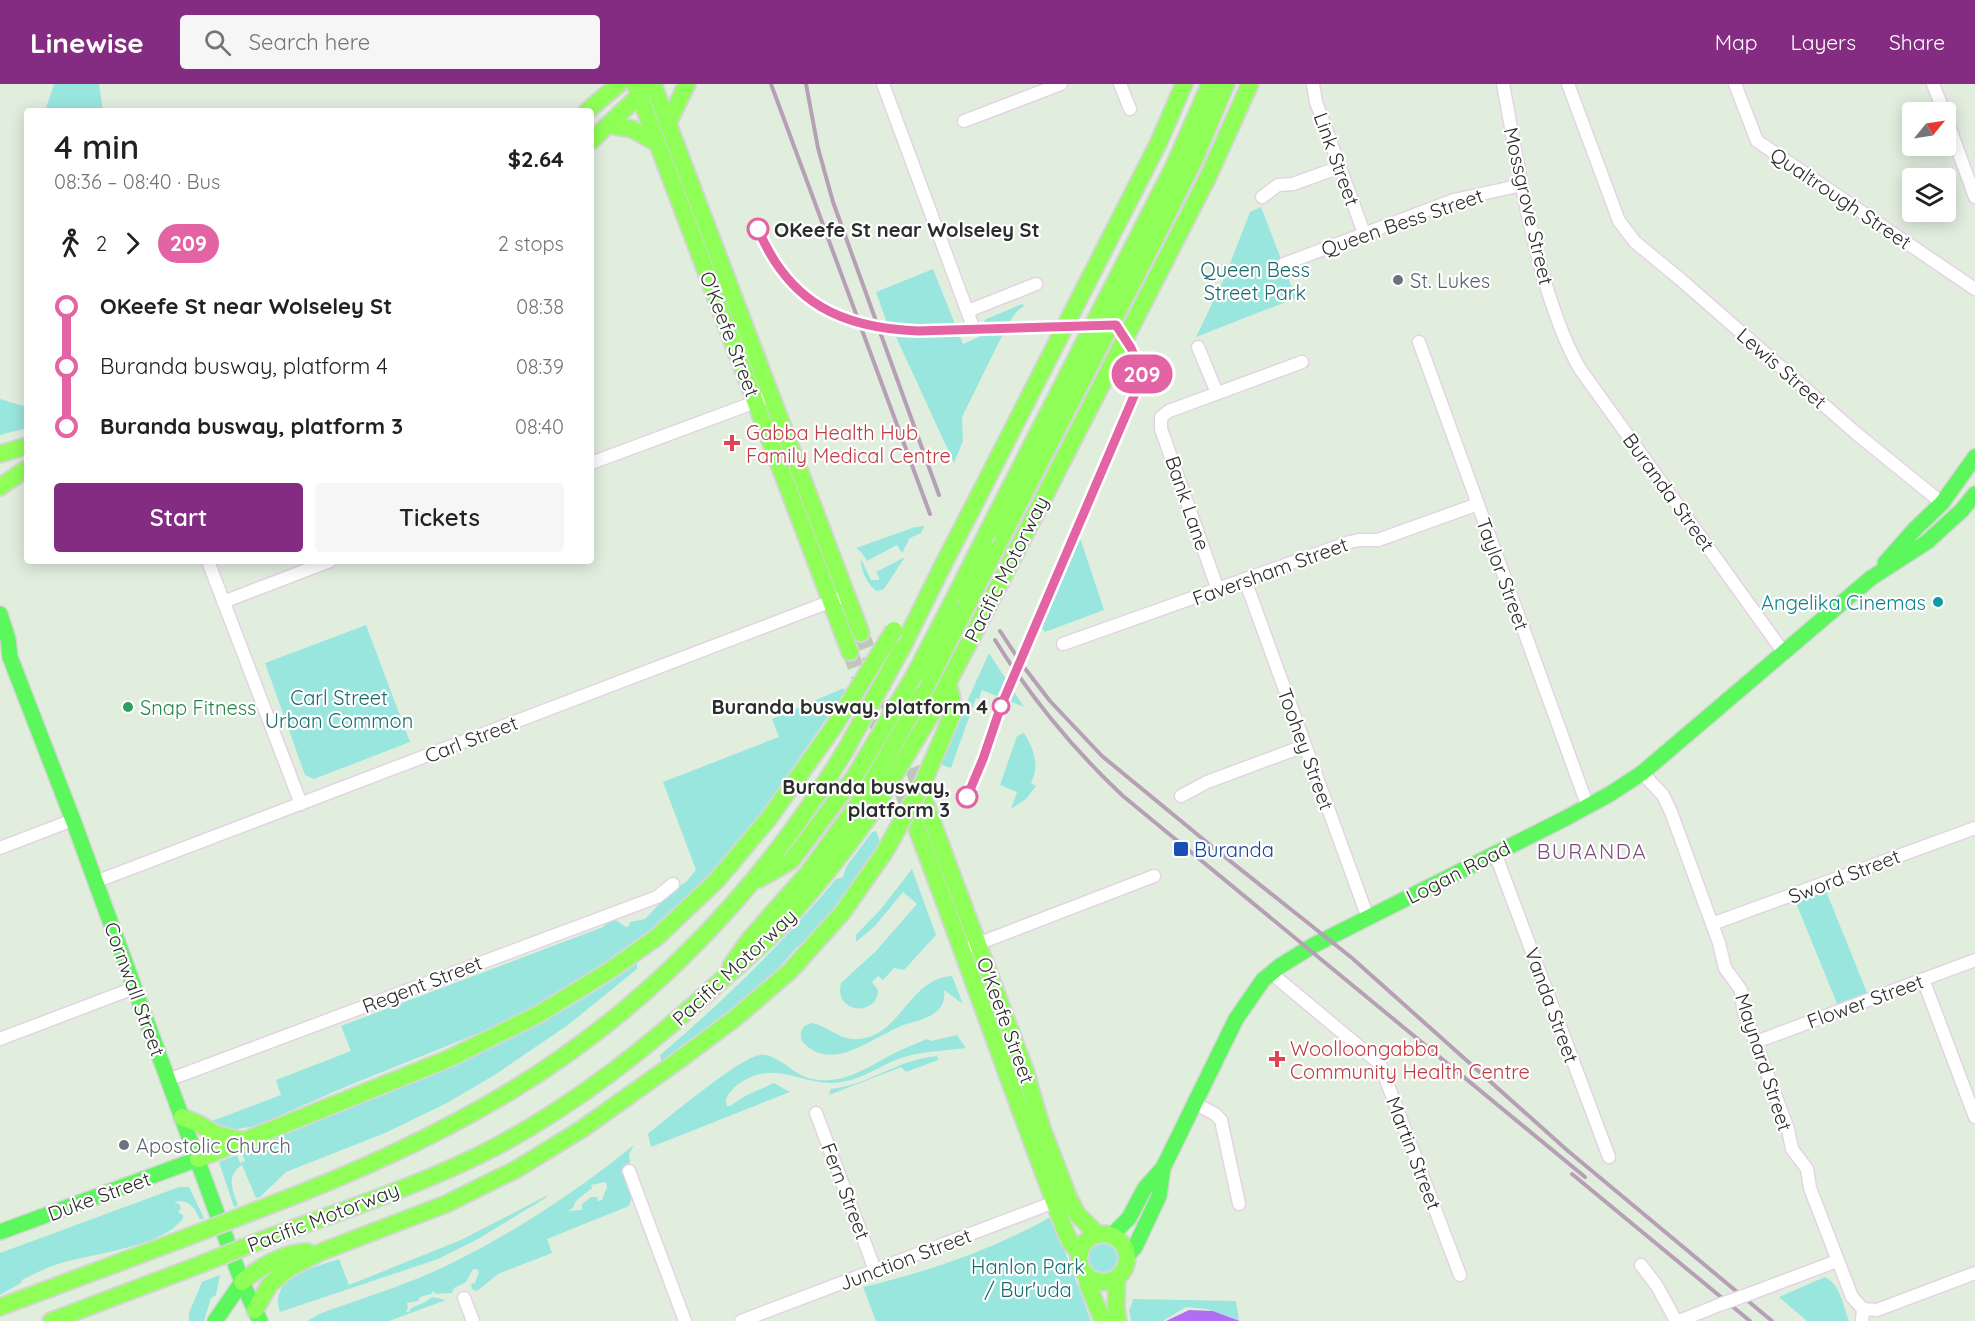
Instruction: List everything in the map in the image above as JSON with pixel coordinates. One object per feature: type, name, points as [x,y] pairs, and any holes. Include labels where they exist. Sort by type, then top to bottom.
[{"type":"highway","points":[[591,108],[619,84]]},
{"type":"highway","points":[[668,123],[687,84]]},
{"type":"highway","name":"Pacific Motorway","points":[[0,1307],[353,1173],[430,1136],[498,1099],[590,1037],[667,972],[704,936],[793,831],[845,751],[902,648],[1158,144],[1184,84]]},
{"type":"highway","points":[[750,884],[791,861],[855,776],[914,676],[1175,164],[1210,84]]},
{"type":"highway","points":[[720,982],[747,941],[808,873],[863,797],[922,695],[994,550],[1158,233],[1196,156],[1226,84]]},
{"type":"highway","name":"Pacific Motorway","points":[[51,1321],[437,1173],[535,1125],[637,1054],[752,955],[790,916],[828,871],[870,815],[931,715],[1208,177],[1250,84]]},
{"type":"highway","points":[[594,138],[645,87]]},
{"type":"highway","name":"O'Keefe Street","points":[[645,87],[668,123],[850,652]]},
{"type":"highway","name":"O'Keefe Street","points":[[645,87],[657,143],[847,594],[861,633]]},
{"type":"highway","points":[[608,125],[632,129],[657,143]]},
{"type":"highway","points":[[0,454],[24,447]]},
{"type":"highway","points":[[0,476],[24,469]]},
{"type":"highway","points":[[0,487],[24,469]]},
{"type":"highway","points":[[198,1159],[457,1055],[559,1003],[625,960],[678,918],[734,862],[802,773],[894,630],[923,606]]},
{"type":"highway","points":[[257,1316],[268,1287],[279,1276],[321,1252],[414,1217],[482,1187],[552,1148],[626,1098],[734,1019],[790,971],[842,913],[884,853],[922,785],[954,710],[948,681]]},
{"type":"highway","name":"O'Keefe Street","points":[[924,800],[971,947],[1061,1199],[1070,1242],[1079,1253]]},
{"type":"highway","name":"O'Keefe Street","points":[[914,821],[971,947]]},
{"type":"highway","points":[[182,1117],[216,1134],[243,1141]]},
{"type":"highway","name":"O'Keefe Street","points":[[1061,1199],[1104,1235]]},
{"type":"highway","points":[[1110,1318],[1117,1278],[1126,1264],[1127,1256],[1122,1243],[1104,1235],[1085,1241],[1079,1253],[1080,1266],[1087,1276],[1099,1282],[1117,1278]]},
{"type":"highway","points":[[242,1282],[276,1260],[302,1252],[321,1252]]},
{"type":"highway","points":[[1087,1276],[1088,1285],[1110,1318]]},
{"type":"main road","name":"Logan Road","points":[[1104,1235],[1129,1218],[1145,1188],[1163,1168],[1236,1019],[1253,992],[1271,973],[1314,945],[1588,807],[1642,773],[1871,578],[1942,503],[1975,457]]},
{"type":"main road","name":"Logan Road","points":[[1871,578],[1927,542],[1962,510],[1975,494]]},
{"type":"main road","name":"Cornwall Street","points":[[0,614],[8,639],[5,659]]},
{"type":"main road","name":"Cornwall Street","points":[[0,644],[73,820],[242,1282],[257,1316]]},
{"type":"main road","name":"Duke Street","points":[[0,1232],[198,1159]]},
{"type":"main road","name":"Logan Road","points":[[1127,1256],[1135,1247],[1159,1196],[1163,1168]]},
{"type":"main road","points":[[215,1321],[242,1282]]},
{"type":"street","points":[[883,84],[972,324]]},
{"type":"street","points":[[964,121],[1061,84]]},
{"type":"street","points":[[1120,84],[1130,109]]},
{"type":"street","name":"Link Street","points":[[1313,84],[1316,102],[1364,233]]},
{"type":"street","name":"Mossgrove Street","points":[[1503,84],[1538,260],[1559,327]]},
{"type":"street","name":"Lewis Street","points":[[1568,84],[1624,231],[1857,434],[1942,503]]},
{"type":"street","name":"Qualtrough Street","points":[[1735,84],[1757,141],[1975,290]]},
{"type":"street","points":[[1933,84],[1940,102]]},
{"type":"street","points":[[1956,145],[1975,197]]},
{"type":"street","points":[[1262,197],[1278,185],[1293,184],[1340,167]]},
{"type":"street","name":"Queen Bess Street","points":[[1284,264],[1458,199],[1522,185]]},
{"type":"street","points":[[968,310],[1036,284]]},
{"type":"street","name":"Buranda Street","points":[[1559,327],[1581,369],[1784,653]]},
{"type":"street","name":"Taylor Street","points":[[1419,342],[1588,807]]},
{"type":"street","points":[[1198,347],[1217,393],[1302,362]]},
{"type":"street","name":"Bank Lane","points":[[1217,393],[1169,411],[1161,417],[1161,426],[1218,590]]},
{"type":"street","points":[[594,463],[763,399]]},
{"type":"street","name":"Faversham Street","points":[[1063,644],[1354,540],[1378,540],[1478,504]]},
{"type":"street","points":[[209,564],[301,804]]},
{"type":"street","points":[[223,602],[322,564]]},
{"type":"street","name":"Toohey Street","points":[[1245,580],[1368,918]]},
{"type":"street","name":"Carl Street","points":[[95,882],[847,594]]},
{"type":"street","points":[[1181,796],[1207,782],[1304,746]]},
{"type":"street","name":"Maynard Street","points":[[1642,773],[1667,803],[1712,924],[1725,968],[1741,990],[1743,1009],[1788,1129],[1792,1149],[1807,1169],[1810,1188],[1837,1261],[1852,1298],[1863,1315]]},
{"type":"street","points":[[0,848],[73,820]]},
{"type":"street","name":"Sword Street","points":[[1712,924],[1975,828]]},
{"type":"street","name":"Vanda Street","points":[[1495,853],[1609,1157]]},
{"type":"street","points":[[971,947],[1155,876]]},
{"type":"street","name":"Regent Street","points":[[168,1080],[657,897],[673,884]]},
{"type":"street","name":"Flower Street","points":[[1756,1042],[1975,960]]},
{"type":"street","name":"Martin Street","points":[[1271,973],[1380,1064],[1460,1275]]},
{"type":"street","points":[[1923,979],[1975,1117]]},
{"type":"street","points":[[0,1039],[134,988]]},
{"type":"street","points":[[1194,1103],[1215,1114],[1221,1122],[1239,1204]]},
{"type":"street","name":"Fern Street","points":[[816,1113],[875,1270]]},
{"type":"street","points":[[629,1171],[686,1321]]},
{"type":"street","name":"Junction Street","points":[[741,1321],[1061,1199]]},
{"type":"street","points":[[1641,1265],[1657,1286],[1677,1321],[1837,1261]]},
{"type":"street","points":[[1863,1315],[1975,1273]]},
{"type":"street","points":[[464,1298],[473,1321]]},
{"type":"green space","points":[[54,84],[99,84],[103,108],[46,108]]},
{"type":"green space","name":"Queen Bess Street Park","points":[[1261,207],[1296,298],[1196,337],[1224,279],[1250,212]]},
{"type":"green space","points":[[933,269],[963,344],[985,334],[981,326],[986,319],[1022,304],[1024,306],[1016,312],[1008,324],[962,417],[963,441],[954,463],[891,326],[888,326],[876,292]]},
{"type":"green space","points":[[0,399],[24,406],[24,429],[0,435]]},
{"type":"green space","points":[[924,526],[921,533],[910,538],[902,553],[897,545],[867,561],[856,548],[915,527]]},
{"type":"green space","points":[[1080,538],[1104,610],[1045,632],[1038,624],[1039,607]]},
{"type":"green space","points":[[905,557],[884,589],[877,591],[863,572],[861,559],[871,580],[879,580],[876,572]]},
{"type":"green space","name":"Carl Street Urban Common","points":[[366,625],[410,742],[314,779],[305,775],[265,663]]},
{"type":"green space","points":[[989,653],[1024,707],[982,690],[979,699],[976,698],[951,768],[939,764]]},
{"type":"green space","points":[[844,688],[845,692],[754,823],[720,864],[659,925],[621,954],[553,997],[504,1023],[345,1087],[256,1126],[231,1130],[212,1126],[212,1121],[281,1095],[276,1080],[351,1051],[341,1026],[603,927],[613,918],[626,927],[630,922],[645,919],[696,870],[663,782],[779,737],[772,719]]},
{"type":"green space","points":[[1024,733],[1035,758],[1035,770],[1031,783],[1036,786],[1026,799],[1011,809],[1017,792],[1000,785],[1017,736]]},
{"type":"green space","points":[[876,831],[881,844],[839,905],[770,978],[732,1012],[663,1062],[660,1055],[707,1014],[774,949],[836,879],[843,877],[846,867],[872,832]]},
{"type":"green space","points":[[912,869],[936,935],[904,970],[894,968],[883,980],[878,976],[872,982],[878,990],[876,999],[871,1005],[864,1008],[849,1006],[843,1001],[840,993],[841,983],[876,951],[917,904],[903,892],[875,926],[856,942],[856,935],[881,909]]},
{"type":"green space","points":[[1826,891],[1868,995],[1838,1006],[1796,903]]},
{"type":"green space","points":[[633,963],[637,964],[637,969],[568,1025],[496,1074],[447,1103],[385,1133],[286,1172],[260,1197],[256,1198],[242,1165],[232,1178],[232,1188],[238,1205],[234,1207],[219,1162],[237,1155],[240,1163],[245,1161],[242,1153],[469,1058],[575,1004],[615,978]]},
{"type":"green space","points":[[952,976],[963,1004],[944,990],[943,1004],[933,1014],[899,1027],[850,1051],[837,1054],[825,1054],[813,1050],[802,1041],[802,1029],[812,1023],[849,1038],[871,1036],[894,1020],[925,987],[937,979]]},
{"type":"green space","points":[[957,1035],[966,1048],[909,1056],[857,1078],[841,1082],[817,1082],[782,1074],[759,1074],[734,1088],[727,1097],[727,1106],[774,1083],[790,1092],[651,1147],[648,1134],[736,1066],[760,1055],[772,1057],[808,1078],[839,1079],[858,1073],[896,1052],[927,1039],[931,1041]]},
{"type":"green space","points":[[937,1056],[938,1060],[906,1072],[901,1067],[829,1095],[831,1089],[858,1083],[908,1062]]},
{"type":"green space","points":[[634,1145],[629,1154],[630,1162],[627,1167],[634,1190],[629,1206],[547,1239],[552,1253],[498,1274],[477,1291],[472,1289],[471,1284],[475,1283],[479,1272],[473,1269],[466,1282],[454,1288],[452,1293],[436,1294],[433,1291],[431,1294],[420,1297],[418,1301],[407,1303],[406,1312],[432,1297],[446,1300],[389,1321],[307,1321],[319,1314],[417,1279],[473,1253],[568,1195]],"holes":[[[606,1182],[607,1187],[602,1200],[598,1201],[597,1197],[591,1197],[582,1204],[582,1210],[568,1211],[592,1188],[591,1185]]]},
{"type":"green space","points":[[179,1187],[189,1187],[204,1218],[200,1220],[196,1211],[187,1203],[174,1202],[179,1204],[181,1208],[178,1212],[183,1215],[183,1218],[174,1228],[161,1236],[127,1248],[51,1266],[22,1280],[21,1283],[0,1295],[0,1253]]},
{"type":"green space","points":[[546,1196],[478,1239],[438,1259],[280,1312],[278,1300],[281,1290],[287,1282],[306,1270],[339,1259],[349,1285],[461,1240]]},
{"type":"green space","name":"Hanlon Park / Bur'uda","points":[[1049,1218],[1053,1220],[1091,1321],[876,1321],[863,1287],[958,1259],[1027,1230]]},
{"type":"green space","points":[[1103,1244],[1113,1248],[1117,1258],[1113,1268],[1103,1272],[1093,1268],[1089,1258],[1093,1248]]},
{"type":"green space","points":[[220,1275],[216,1295],[211,1298],[204,1321],[189,1321],[189,1313],[202,1282]]},
{"type":"green space","points":[[1825,1277],[1838,1290],[1849,1321],[1807,1321],[1779,1297]]},
{"type":"green space","points":[[1133,1299],[1236,1301],[1239,1320],[1207,1309],[1186,1307],[1163,1321],[1131,1321],[1129,1309]]},
{"type":"shaded area","points":[[1189,1310],[1213,1311],[1240,1321],[1166,1321]]},
{"type":"tunnel","points":[[861,633],[924,798]]},
{"type":"tunnel","points":[[850,652],[912,817]]},
{"type":"railway","points":[[771,84],[930,514]]},
{"type":"railway","points":[[806,84],[818,148],[833,202],[939,495]]},
{"type":"railway","points":[[1000,631],[1050,701],[1102,756],[1352,958],[1568,1151],[1772,1321]]},
{"type":"railway","points":[[995,640],[1023,682],[1054,722],[1123,796],[1585,1177]]},
{"type":"railway","points":[[1572,1174],[1750,1321]]},
{"type":"bus line","name":"209","points":[[758,229],[771,256],[790,283],[811,301],[834,315],[890,330],[918,331],[1116,325],[1129,342],[1143,375],[1001,706],[993,733],[967,797]]},
{"type":"place","name":"OKeefe St near Wolseley St","points":[[758,229]]},
{"type":"place","name":"St. Lukes","points":[[1398,280]]},
{"type":"place","name":"Gabba Health Hub Family Medical Centre","points":[[732,443]]},
{"type":"place","name":"Angelika Cinemas","points":[[1938,602]]},
{"type":"place","name":"Buranda busway, platform 4","points":[[1001,706]]},
{"type":"place","name":"Snap Fitness","points":[[128,707]]},
{"type":"place","name":"Buranda busway, platform 3","points":[[967,797]]},
{"type":"place","name":"Buranda","points":[[1181,849]]},
{"type":"place","name":"Woolloongabba Community Health Centre","points":[[1277,1059]]},
{"type":"place","name":"Apostolic Church","points":[[124,1145]]},
{"type":"district","name":"BURANDA","points":[[1592,851]]}]
